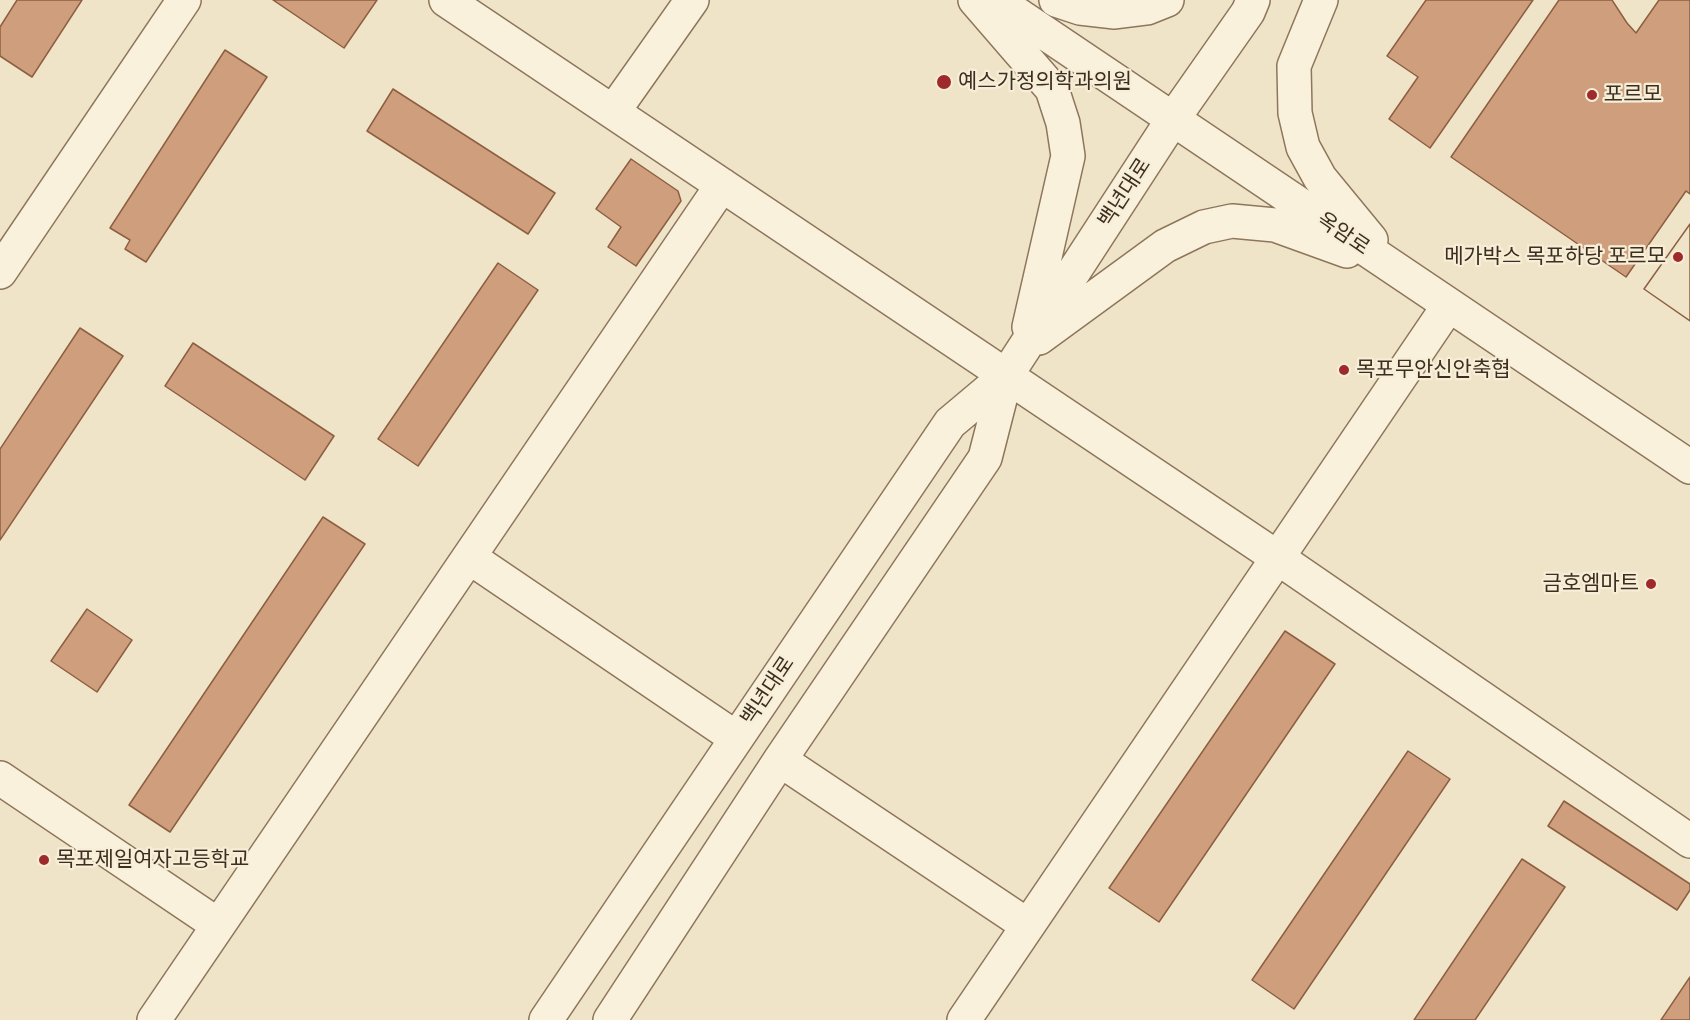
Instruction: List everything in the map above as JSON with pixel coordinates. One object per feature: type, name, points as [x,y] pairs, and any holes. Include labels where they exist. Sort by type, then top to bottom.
[{"type":"street","points":[[0,272],[184,0]]},
{"type":"street","points":[[446,0],[722,185],[1015,363],[1278,558],[1690,841]]},
{"type":"street","points":[[613,112],[692,0]]},
{"type":"street","points":[[975,0],[1052,89],[1063,123],[1068,156],[1015,363]]},
{"type":"street","name":"옥암로","points":[[996,0],[1690,467]]},
{"type":"street","points":[[1056,0],[1080,8],[1115,12],[1147,8],[1167,0]]},
{"type":"street","points":[[1322,0],[1294,66],[1295,113],[1303,147],[1320,178],[1394,268]]},
{"type":"street","name":"백년대로","points":[[546,1020],[950,423],[1015,363],[1173,119],[1254,4]]},
{"type":"street","points":[[154,1020],[722,185]]},
{"type":"street","points":[[1015,363],[1165,246],[1204,227],[1232,221],[1275,225],[1394,268]]},
{"type":"street","points":[[964,1020],[1449,305]]},
{"type":"street","name":"백년대로","points":[[610,1020],[780,760],[985,458],[1015,363]]},
{"type":"street","points":[[469,556],[736,738]]},
{"type":"street","points":[[780,760],[1027,925]]},
{"type":"street","points":[[0,778],[218,925]]},
{"type":"building","points":[[17,0],[82,0],[32,77],[0,56],[0,27]]},
{"type":"building","points":[[273,0],[377,0],[344,48]]},
{"type":"building","points":[[1426,0],[1533,0],[1430,148],[1389,119],[1418,77],[1387,56]]},
{"type":"building","name":"포르모","points":[[1559,0],[1612,0],[1636,33],[1659,0],[1690,0],[1690,194],[1686,191],[1626,277],[1451,157]]},
{"type":"building","points":[[225,50],[267,77],[146,262],[125,249],[130,240],[110,228]]},
{"type":"building","points":[[393,89],[555,193],[528,234],[367,131]]},
{"type":"building","points":[[631,159],[678,191],[681,201],[636,266],[608,247],[621,227],[596,209]]},
{"type":"building","name":"메가박스 목포하당 포르모","points":[[1690,224],[1690,321],[1644,289]]},
{"type":"building","name":"메가박스 목포하당 포르모","points":[[1690,224],[1690,321],[1644,289]]},
{"type":"building","points":[[498,263],[538,290],[418,466],[378,439]]},
{"type":"building","points":[[80,328],[123,356],[0,540],[0,449]]},
{"type":"building","points":[[193,343],[334,436],[305,480],[165,386]]},
{"type":"building","points":[[323,517],[365,544],[170,832],[129,805]]},
{"type":"building","points":[[87,609],[132,640],[97,692],[51,661]]},
{"type":"building","points":[[1285,631],[1335,664],[1159,922],[1109,888]]},
{"type":"building","points":[[1408,751],[1450,779],[1294,1009],[1252,980]]},
{"type":"building","points":[[1564,801],[1690,884],[1690,890],[1677,910],[1548,826]]},
{"type":"building","points":[[1522,859],[1565,887],[1475,1020],[1414,1020]]},
{"type":"building","points":[[1690,977],[1690,1020],[1661,1020]]},
{"type":"place","name":"예스가정의학과의원","points":[[944,82]]},
{"type":"place","name":"포르모","points":[[1592,95]]},
{"type":"place","name":"메가박스 목포하당 포르모","points":[[1678,257]]},
{"type":"place","name":"목포무안신안축협","points":[[1344,370]]},
{"type":"place","name":"금호엠마트","points":[[1651,584]]},
{"type":"place","name":"목포제일여자고등학교","points":[[44,860]]}]
